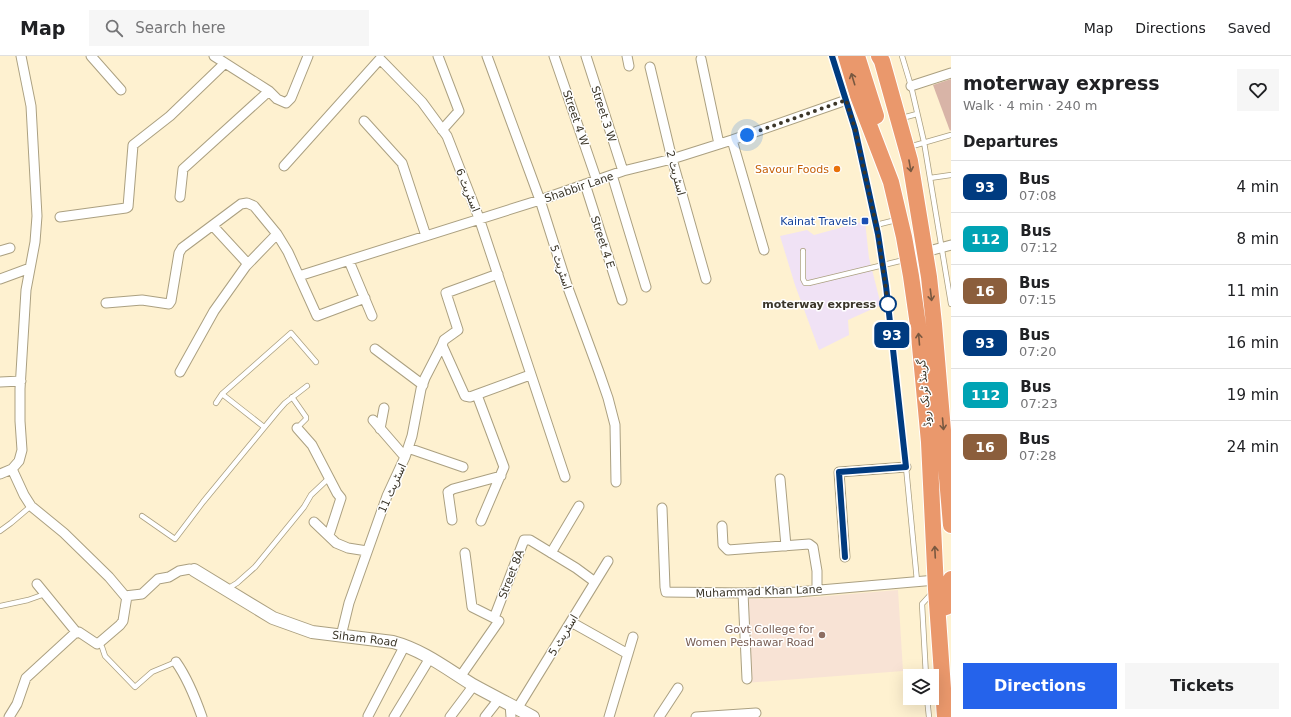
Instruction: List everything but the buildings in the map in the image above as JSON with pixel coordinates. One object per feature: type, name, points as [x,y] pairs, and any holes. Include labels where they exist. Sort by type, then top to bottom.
[{"type":"highway","name":"گرینڈ ٹرنک روڈ","points":[[846,56],[852,98],[891,182],[908,260],[918,324],[941,583],[945,717]]},
{"type":"highway","points":[[857,56],[876,115],[891,182]]},
{"type":"highway","name":"گرینڈ ٹرنک روڈ","points":[[882,58],[910,161],[925,252],[934,324],[951,524]]},
{"type":"highway","points":[[944,696],[948,688],[945,643],[948,640],[951,640]]},
{"type":"street","points":[[0,474],[12,469],[19,461],[22,450],[20,422],[21,381],[26,290],[35,242],[37,216],[31,106],[21,56]]},
{"type":"street","points":[[91,56],[121,90]]},
{"type":"street","points":[[214,56],[269,91],[277,99],[286,103],[291,98],[308,56]]},
{"type":"street","points":[[438,56],[459,111],[442,130]]},
{"type":"street","name":"اسٹریٹ 5","points":[[487,56],[540,200],[568,288],[610,405],[615,425],[616,482]]},
{"type":"street","name":"Street 4 W","points":[[554,56],[597,181]]},
{"type":"street","name":"Street 3 W","points":[[586,56],[623,171]]},
{"type":"street","points":[[627,56],[629,66]]},
{"type":"street","name":"اسٹریٹ 6","points":[[284,166],[380,59],[422,102],[447,136],[479,218],[565,477]]},
{"type":"street","points":[[701,59],[719,144]]},
{"type":"street","points":[[60,217],[128,207],[133,145],[170,116],[225,63]]},
{"type":"street","name":"اسٹریٹ 2","points":[[650,67],[672,159],[706,279]]},
{"type":"street","points":[[911,86],[951,73]]},
{"type":"street","points":[[180,197],[183,169],[269,91]]},
{"type":"street","name":"Shabbir Lane","points":[[299,276],[540,200],[623,171],[672,159],[732,140],[852,98]]},
{"type":"street","points":[[364,121],[402,163],[426,236]]},
{"type":"street","points":[[732,140],[764,250]]},
{"type":"street","points":[[612,175],[646,287]]},
{"type":"street","name":"Street 4 E","points":[[585,184],[622,300]]},
{"type":"street","points":[[106,303],[142,300],[169,304],[171,301],[179,253],[182,248],[233,210],[242,204],[247,203],[254,206],[277,234],[288,252],[317,316],[365,298]]},
{"type":"street","points":[[213,226],[248,264]]},
{"type":"street","points":[[180,372],[214,312],[248,264],[277,234]]},
{"type":"street","points":[[925,252],[947,246]]},
{"type":"street","points":[[0,251],[10,248]]},
{"type":"street","points":[[349,260],[372,316]]},
{"type":"street","points":[[1,277],[30,268]]},
{"type":"street","points":[[498,274],[446,292],[458,330],[444,340],[443,347],[465,396],[470,397],[477,395],[530,375]]},
{"type":"street","name":"اسٹریٹ 11","points":[[341,636],[349,603],[367,551],[387,496],[408,448],[423,385],[443,347]]},
{"type":"street","points":[[376,349],[423,385]]},
{"type":"street","points":[[0,382],[21,381]]},
{"type":"street","points":[[477,395],[504,467],[481,521]]},
{"type":"street","points":[[380,429],[384,408]]},
{"type":"street","points":[[372,420],[405,457]]},
{"type":"street","points":[[297,428],[312,445],[337,494],[341,498],[329,535]]},
{"type":"street","points":[[408,448],[463,467]]},
{"type":"street","points":[[845,557],[839,472],[906,467]]},
{"type":"street","points":[[12,469],[24,495],[31,506],[64,534],[109,577],[124,596],[142,594],[158,579],[169,577],[190,569],[194,570]]},
{"type":"street","points":[[452,520],[448,492],[453,489],[501,476]]},
{"type":"street","points":[[780,479],[786,546]]},
{"type":"street","points":[[551,553],[579,506]]},
{"type":"street","name":"Muhammad Khan Lane","points":[[662,508],[666,592],[797,592],[917,581],[941,583]]},
{"type":"street","points":[[314,522],[341,545],[348,548],[367,551]]},
{"type":"street","points":[[722,526],[723,545],[728,550],[809,544],[813,547],[817,572],[817,590]]},
{"type":"street","name":"Street 8A","points":[[460,677],[498,621],[494,618],[524,540],[530,540],[576,568],[595,582]]},
{"type":"street","points":[[465,552],[472,607],[494,618]]},
{"type":"street","name":"اسٹریٹ 5","points":[[513,710],[571,622],[608,561]]},
{"type":"street","name":"Siham Road","points":[[194,570],[273,618],[312,632],[405,645],[499,699],[513,710],[532,717]]},
{"type":"street","points":[[37,584],[77,633],[97,644],[120,625],[123,620],[127,596]]},
{"type":"street","points":[[743,593],[747,679]]},
{"type":"street","points":[[571,622],[628,654]]},
{"type":"street","points":[[9,717],[17,704],[26,678],[77,633]]},
{"type":"street","points":[[608,717],[633,637]]},
{"type":"street","points":[[368,716],[405,645]]},
{"type":"street","points":[[394,717],[430,658]]},
{"type":"street","points":[[176,662],[191,688],[202,717]]},
{"type":"street","points":[[450,717],[474,685]]},
{"type":"street","points":[[659,717],[678,688]]},
{"type":"street","points":[[485,717],[499,699]]},
{"type":"street","points":[[696,717],[756,713]]},
{"type":"lane","points":[[832,56],[852,98],[855,129],[876,225],[883,266],[906,467],[917,581]]},
{"type":"lane","points":[[902,56],[911,86],[924,142],[930,178],[947,246],[948,295],[951,304]]},
{"type":"lane","points":[[898,119],[917,114]]},
{"type":"lane","points":[[906,148],[951,135]]},
{"type":"lane","points":[[930,178],[951,175]]},
{"type":"lane","points":[[876,225],[900,219]]},
{"type":"lane","points":[[803,251],[803,279],[805,283],[908,260]]},
{"type":"lane","points":[[216,403],[222,394],[291,333],[316,362]]},
{"type":"lane","points":[[142,516],[175,539],[264,427],[292,397],[306,386]]},
{"type":"lane","points":[[222,394],[264,427]]},
{"type":"lane","points":[[292,397],[306,417],[306,419],[297,428]]},
{"type":"lane","points":[[225,590],[255,567],[304,507],[311,495],[329,478]]},
{"type":"lane","points":[[0,531],[11,524],[31,506]]},
{"type":"lane","points":[[926,669],[922,604],[941,583]]},
{"type":"lane","points":[[0,606],[28,600],[45,594]]},
{"type":"lane","points":[[99,643],[105,656],[135,687],[152,672],[176,662]]},
{"type":"lane","points":[[928,705],[929,717]]},
{"type":"shaded area","points":[[865,221],[869,258],[881,305],[848,320],[849,335],[819,350],[795,285],[780,236],[807,230],[814,235]]},
{"type":"shaded area","name":"Govt College for Women Peshawar Road","points":[[898,590],[903,671],[745,683],[742,599],[817,597]]},
{"type":"bus line","name":"93","points":[[832,56],[855,129],[878,234],[886,286],[906,467],[839,472],[845,557]]},
{"type":"place","name":"Savour Foods","points":[[837,169]]},
{"type":"place","name":"Kainat Travels","points":[[865,221]]},
{"type":"place","name":"moterway express","points":[[888,304]]},
{"type":"place","name":"Govt College for Women Peshawar Road","points":[[822,635]]},
{"type":"route","points":[[747,135],[846,100],[855,129],[878,234],[888,304]]}]
